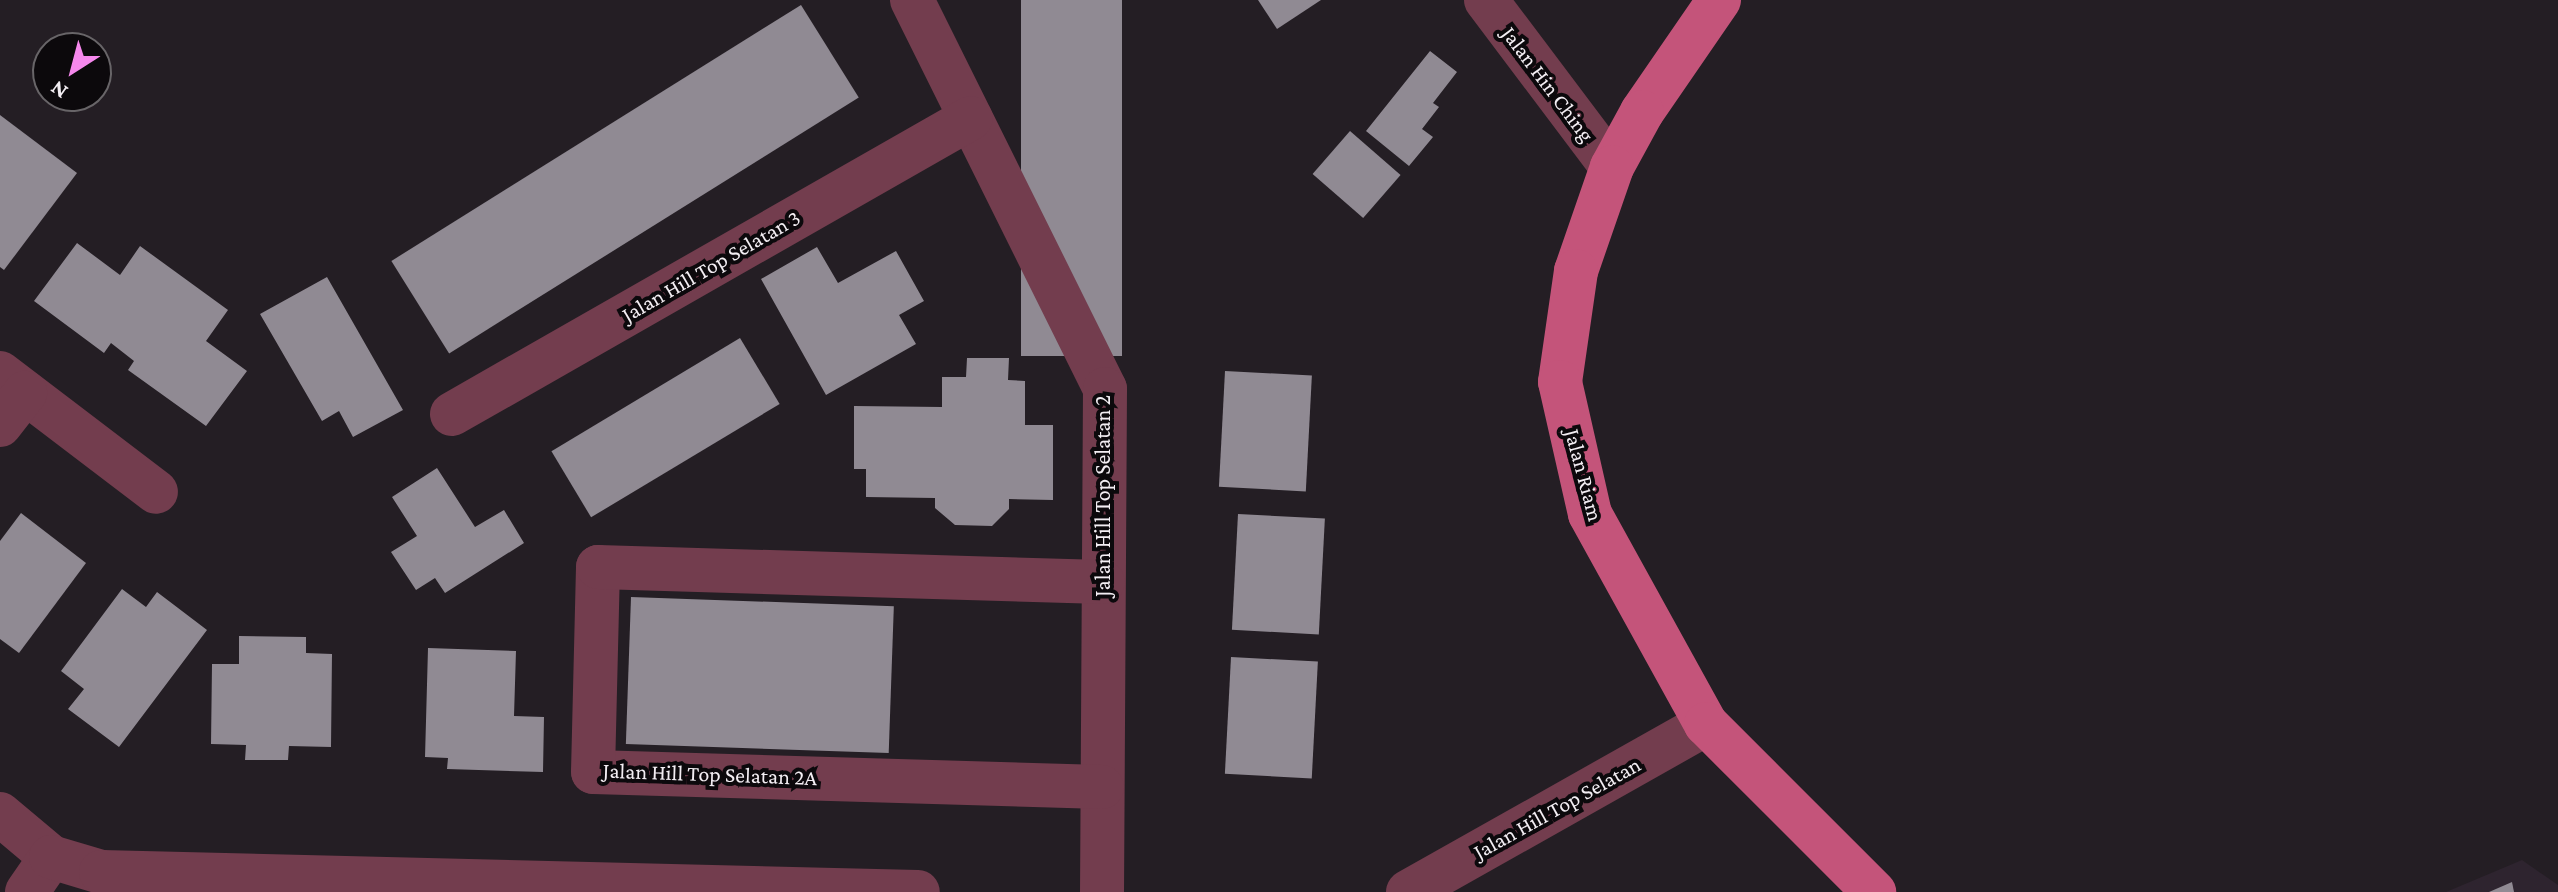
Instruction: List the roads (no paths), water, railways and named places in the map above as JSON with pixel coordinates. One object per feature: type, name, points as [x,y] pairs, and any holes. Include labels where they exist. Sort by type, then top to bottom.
[{"type":"main road","name":"Jalan Riam","points":[[1719,0],[1642,112],[1612,167],[1576,271],[1560,382],[1590,514],[1706,724],[1874,892]]},
{"type":"street","name":"Jalan Hill Top Selatan 2","points":[[912,0],[1105,389],[1102,892]]},
{"type":"street","name":"Jalan Hin Ching","points":[[1486,0],[1612,167]]},
{"type":"street","name":"Jalan Hill Top Selatan 3","points":[[452,414],[971,118]]},
{"type":"street","points":[[8,397],[156,492]]},
{"type":"street","name":"Jalan Hill Top Selatan 2A","points":[[1102,787],[593,772],[598,567],[1103,582]]},
{"type":"street","name":"Jalan Hill Top Selatan","points":[[1408,892],[1706,724]]},
{"type":"street","points":[[0,814],[51,857],[101,872],[918,892]]},
{"type":"street","points":[[27,892],[51,857]]}]
